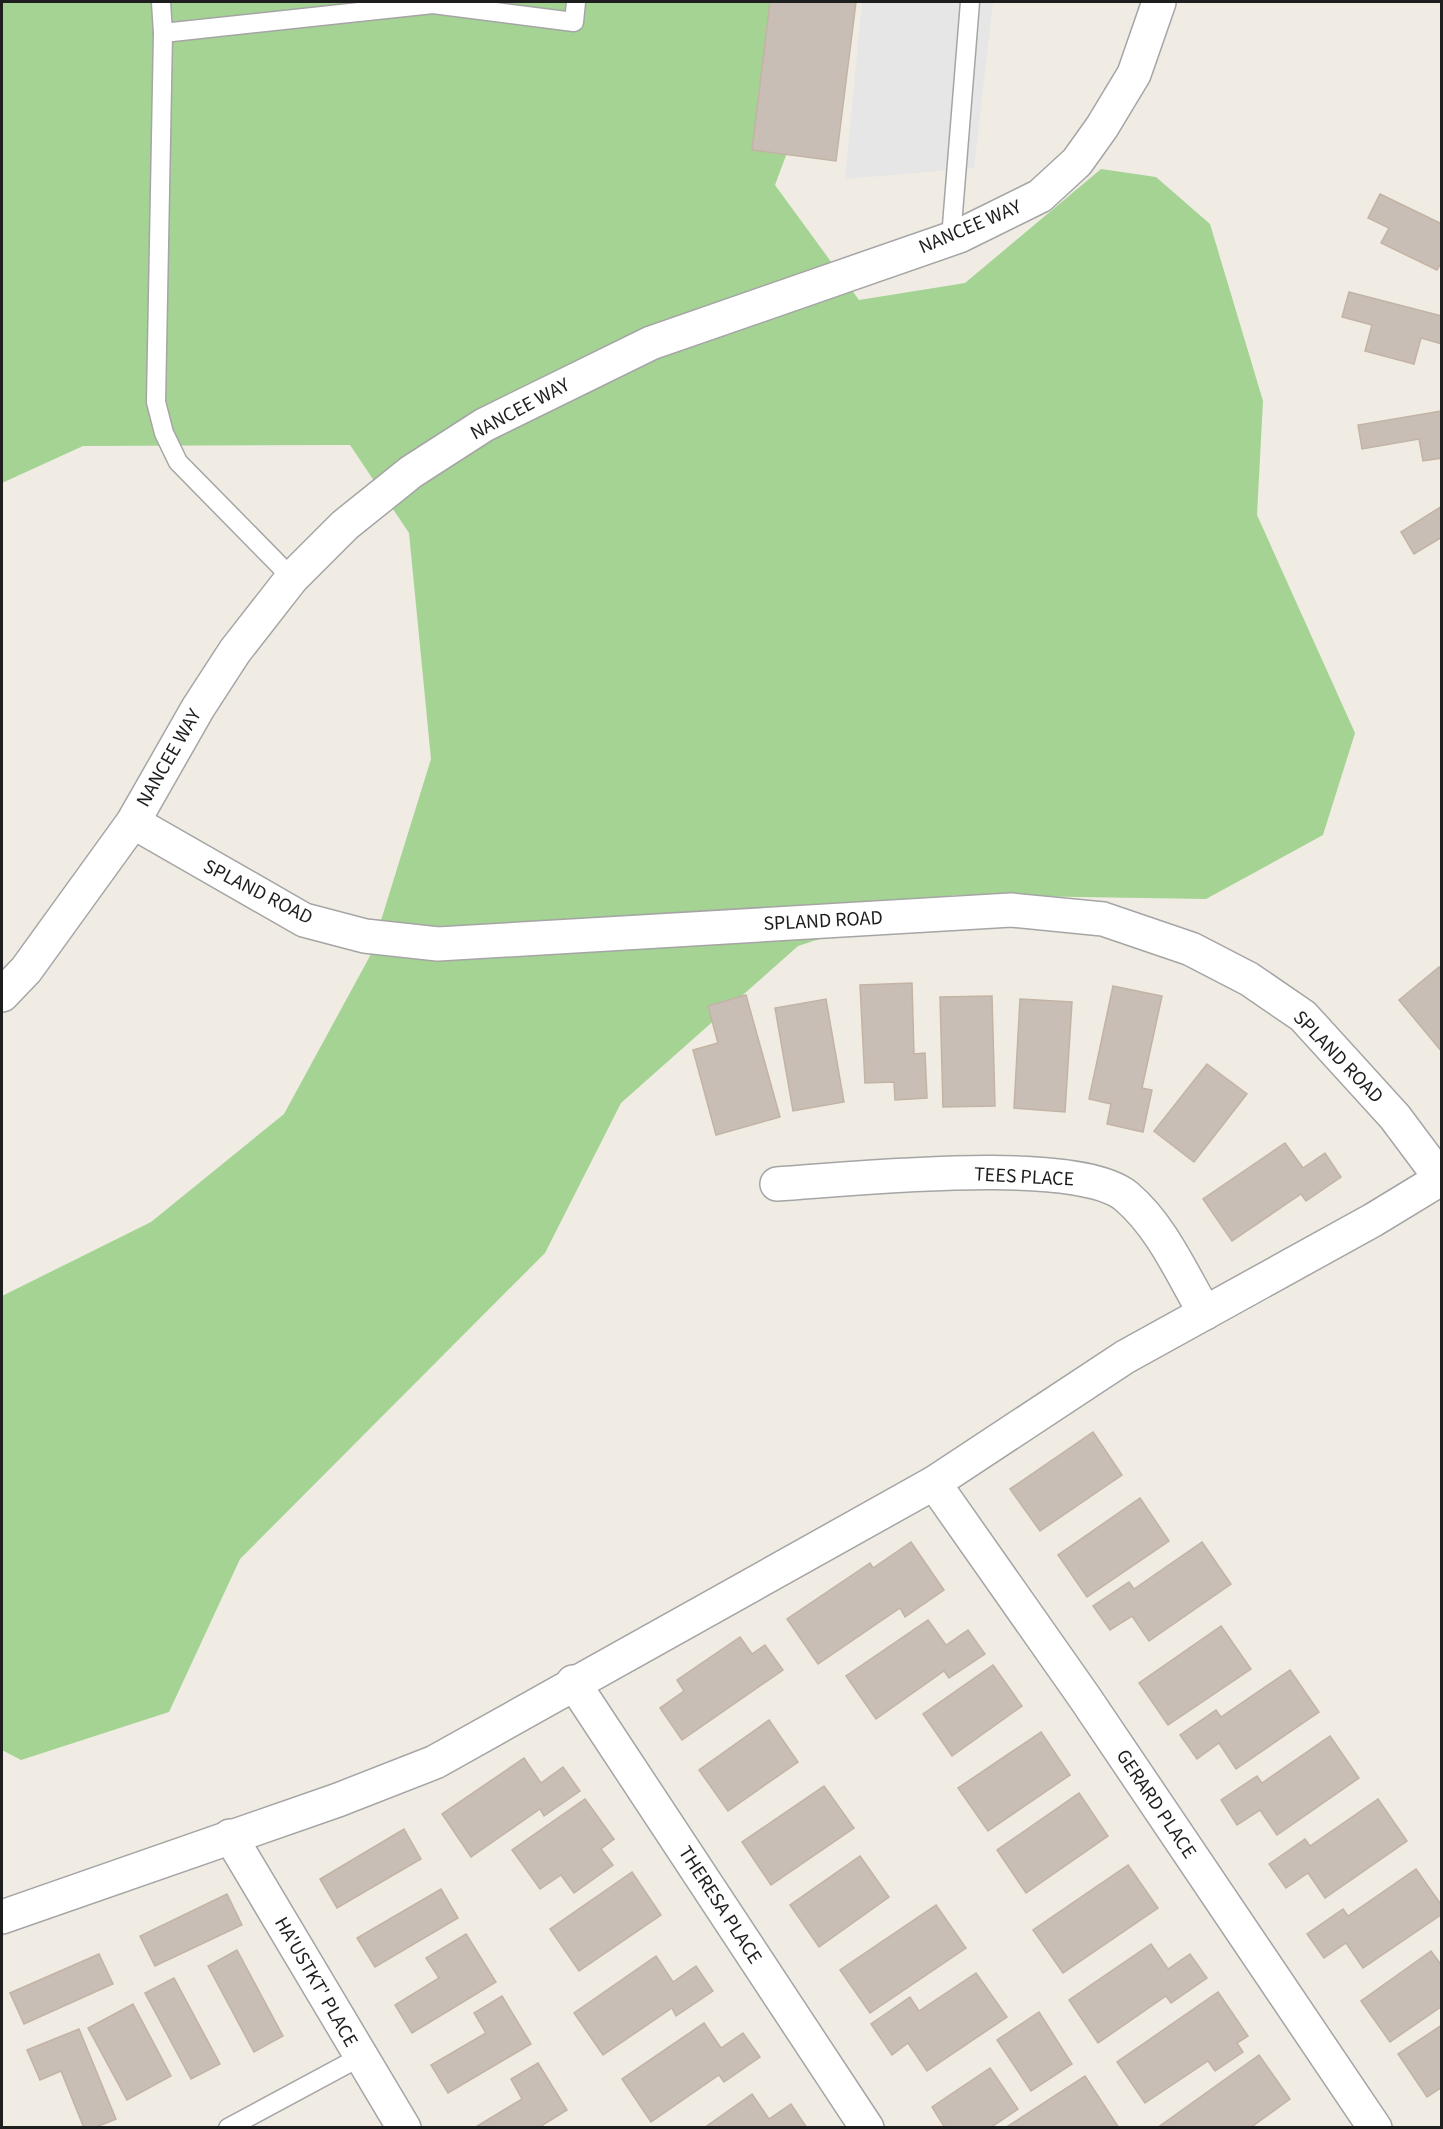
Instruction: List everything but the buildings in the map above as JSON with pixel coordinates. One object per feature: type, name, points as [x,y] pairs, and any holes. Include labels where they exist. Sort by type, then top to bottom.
[{"type":"street","name":"NANCEE WAY","points":[[2,995],[26,970],[132,822],[198,708],[235,651],[292,578],[345,525],[411,472],[484,425],[651,343],[951,238],[1040,196],[1077,162],[1102,127],[1134,74],[1160,2]]},
{"type":"street","name":"SPLAND ROAD","points":[[132,822],[304,921],[365,936],[438,944],[1011,910],[1103,919],[1191,949],[1249,979],[1303,1016],[1395,1117],[1441,1179]]},
{"type":"street","name":"TEES PLACE","points":[[777,1184],[985,1173],[1044,1174],[1097,1181],[1125,1195],[1146,1216],[1205,1313]]},
{"type":"street","points":[[2,1917],[338,1800],[435,1762],[485,1736],[573,1682],[934,1483],[1125,1357],[1363,1226],[1441,1179]]},
{"type":"street","name":"GERARD PLACE","points":[[934,1483],[1085,1698],[1375,2127]]},
{"type":"street","name":"THERESA PLACE","points":[[573,1682],[867,2127]]},
{"type":"street","name":"HA'USTKT' PLACE","points":[[230,1836],[360,2057],[404,2127]]},
{"type":"lane","points":[[161,2],[163,33],[156,402],[164,434],[178,462],[292,578]]},
{"type":"lane","points":[[163,33],[433,4],[574,22],[576,2]]},
{"type":"lane","points":[[951,238],[970,2]]},
{"type":"lane","points":[[228,2127],[360,2057]]},
{"type":"green space","points":[[2,2],[843,2],[775,185],[859,300],[965,283],[1101,169],[1156,177],[1210,224],[1263,401],[1257,515],[1355,733],[1323,835],[1206,899],[954,895],[798,946],[621,1103],[545,1253],[240,1559],[169,1712],[21,1760],[2,1750],[2,1296],[151,1222],[284,1114],[370,956],[431,759],[409,533],[350,445],[83,446],[2,483]]},
{"type":"shaded area","points":[[862,2],[993,2],[974,168],[845,179]]}]
